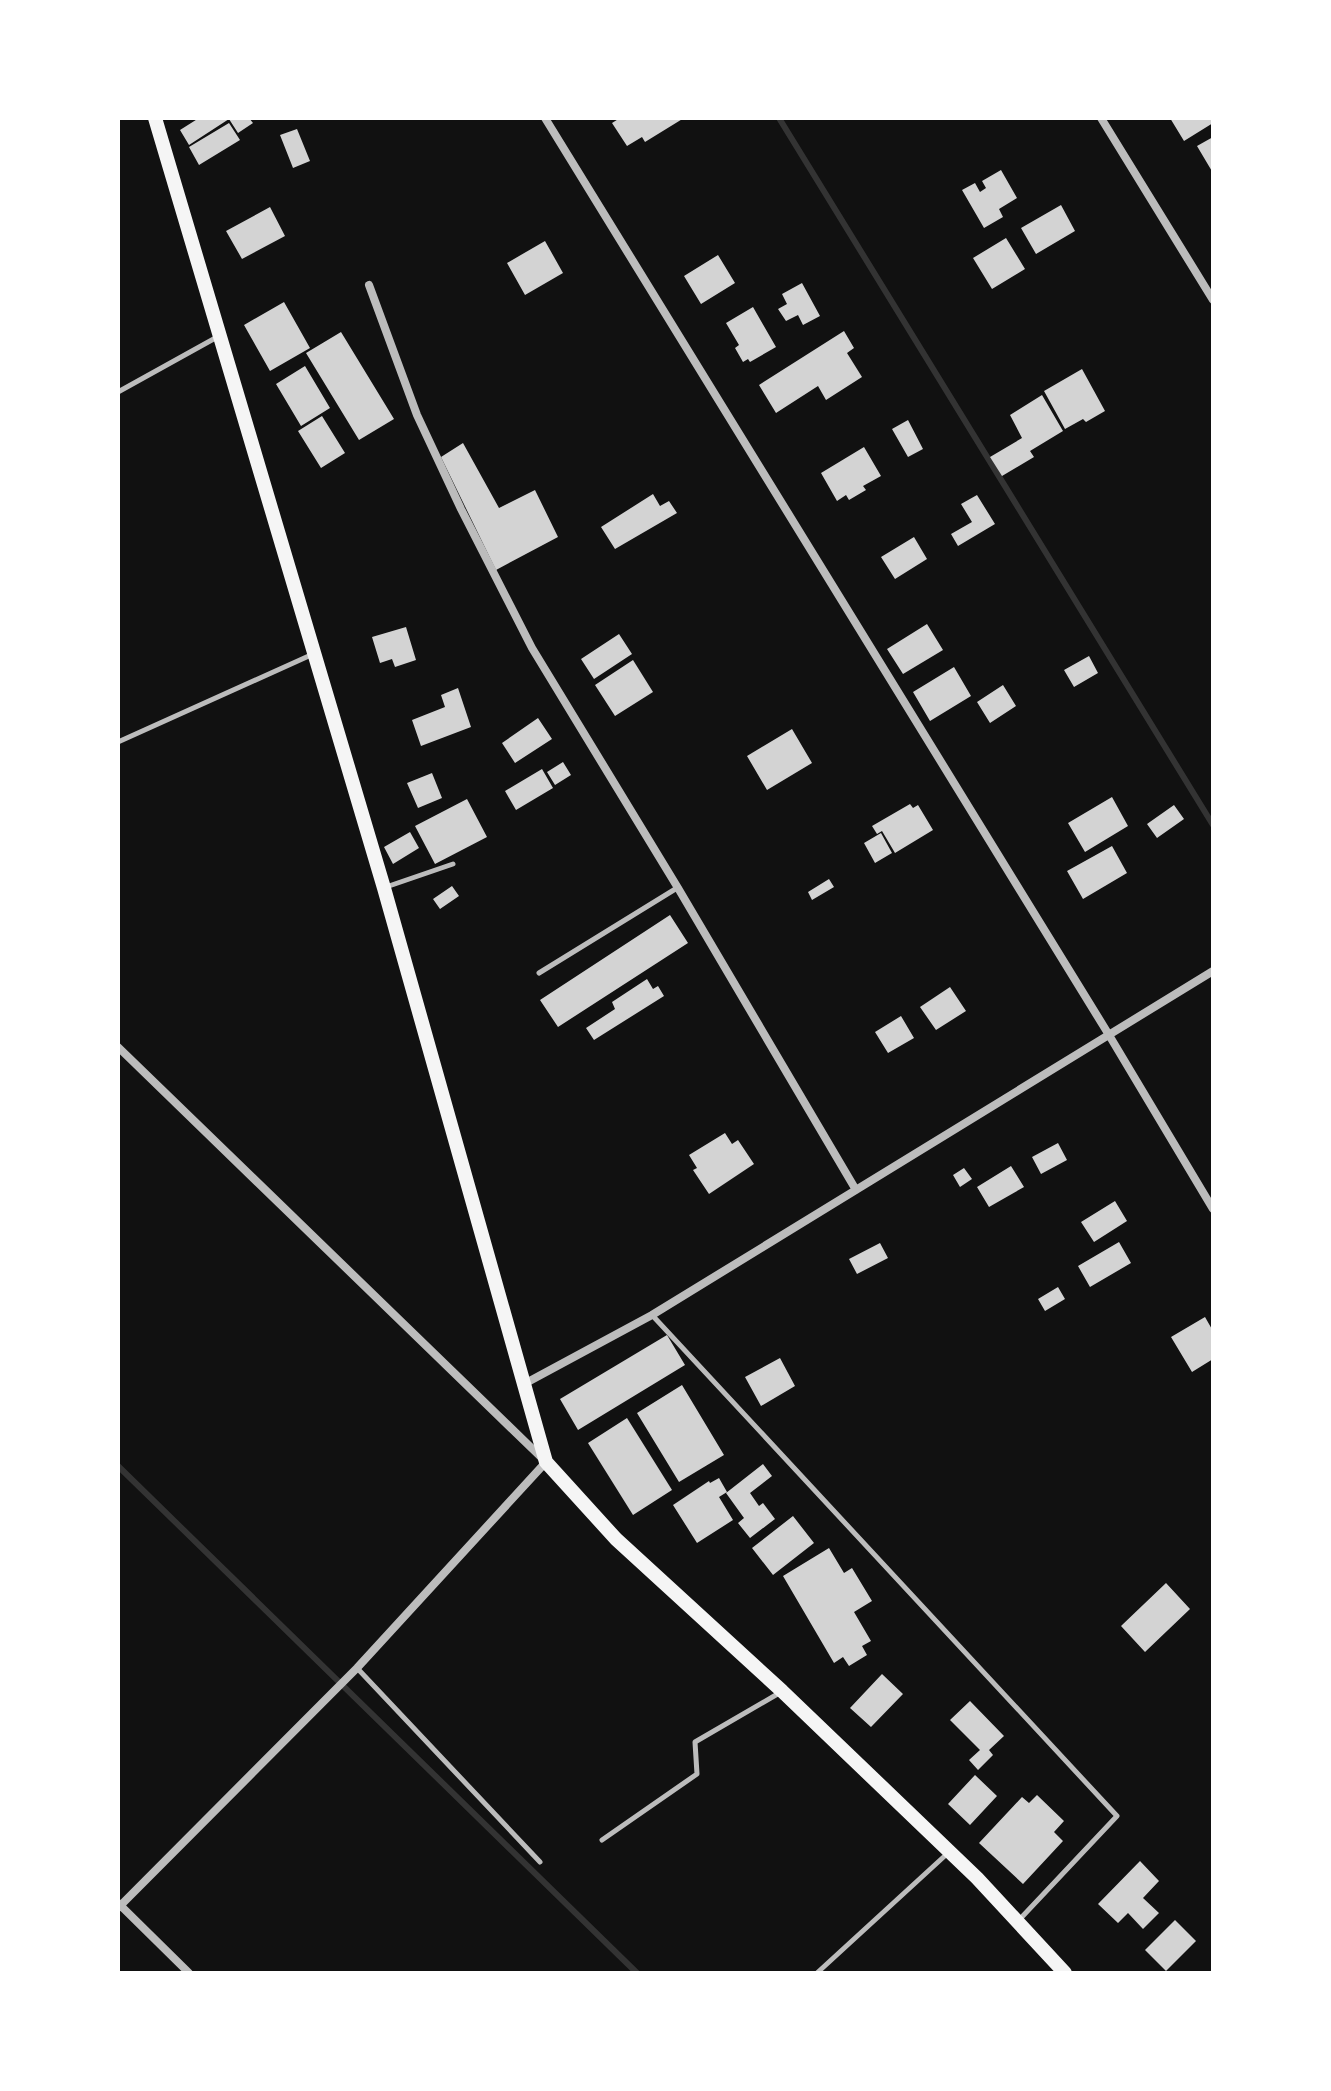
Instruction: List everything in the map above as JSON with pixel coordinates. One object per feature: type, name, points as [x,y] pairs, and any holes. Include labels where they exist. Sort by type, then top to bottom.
[{"type":"main road","points":[[155,118],[316,653],[546,1462],[616,1539],[782,1691],[977,1878],[1065,1973]]},
{"type":"street","points":[[545,118],[1213,1209]]},
{"type":"street","points":[[1101,118],[1213,300]]},
{"type":"street","points":[[369,285],[417,415],[532,648],[856,1190]]},
{"type":"street","points":[[523,1385],[652,1315],[1213,971]]},
{"type":"street","points":[[118,1047],[546,1462],[357,1668],[119,1906],[189,1973]]},
{"type":"lane","points":[[118,392],[220,336]]},
{"type":"lane","points":[[118,742],[316,653]]},
{"type":"lane","points":[[384,888],[453,864]]},
{"type":"lane","points":[[539,973],[678,888]]},
{"type":"lane","points":[[652,1315],[1117,1816],[1017,1923]]},
{"type":"lane","points":[[357,1668],[540,1862]]},
{"type":"lane","points":[[602,1840],[697,1774],[695,1742],[782,1691]]},
{"type":"lane","points":[[817,1973],[950,1852]]},
{"type":"building","points":[[199,118],[249,118],[253,123],[238,133],[229,119],[189,145],[180,130]]},
{"type":"building","points":[[620,118],[684,118],[645,142],[642,137],[627,146],[612,123]]},
{"type":"building","points":[[1170,118],[1213,118],[1213,123],[1184,141]]},
{"type":"building","points":[[229,123],[240,140],[199,165],[189,147]]},
{"type":"building","points":[[297,129],[310,161],[293,168],[280,135]]},
{"type":"building","points":[[1213,137],[1213,173],[1197,146]]},
{"type":"building","points":[[1001,170],[1017,198],[999,209],[1003,217],[984,228],[962,190],[975,183],[980,192],[986,188],[982,181]]},
{"type":"building","points":[[1061,205],[1075,231],[1036,254],[1021,228]]},
{"type":"building","points":[[270,207],[285,236],[242,259],[226,231]]},
{"type":"building","points":[[1006,238],[1025,269],[992,289],[973,258]]},
{"type":"building","points":[[545,241],[563,273],[525,295],[507,263]]},
{"type":"building","points":[[718,255],[735,283],[701,304],[684,276]]},
{"type":"building","points":[[802,283],[820,316],[803,325],[798,315],[786,321],[778,309],[787,304],[782,294]]},
{"type":"building","points":[[284,302],[310,348],[270,371],[244,325]]},
{"type":"building","points":[[753,307],[776,347],[750,362],[748,359],[743,362],[735,348],[739,345],[726,323]]},
{"type":"building","points":[[844,331],[854,348],[847,353],[862,377],[826,400],[818,386],[776,413],[759,385]]},
{"type":"building","points":[[341,332],[394,419],[359,440],[306,353]]},
{"type":"building","points":[[305,366],[330,408],[301,426],[276,384]]},
{"type":"building","points":[[1082,369],[1105,411],[1065,429],[1044,391]]},
{"type":"building","points":[[1042,395],[1063,431],[1030,451],[1034,457],[1002,476],[990,457],[1022,438],[1010,415]]},
{"type":"building","points":[[322,416],[345,453],[321,468],[298,431]]},
{"type":"building","points":[[908,420],[923,449],[908,457],[892,429]]},
{"type":"building","points":[[463,443],[499,508],[535,490],[558,537],[496,570],[441,457]]},
{"type":"building","points":[[864,447],[881,476],[863,486],[866,490],[849,500],[846,495],[837,501],[821,473]]},
{"type":"building","points":[[653,494],[660,506],[669,501],[677,513],[615,549],[601,527]]},
{"type":"building","points":[[977,495],[995,524],[958,546],[951,534],[972,522],[961,504]]},
{"type":"building","points":[[914,537],[927,559],[895,579],[881,557]]},
{"type":"building","points":[[927,624],[943,650],[903,674],[887,649]]},
{"type":"building","points":[[406,627],[416,660],[395,667],[392,659],[380,663],[372,637]]},
{"type":"building","points":[[619,634],[632,654],[594,679],[581,659]]},
{"type":"building","points":[[1089,656],[1098,673],[1074,687],[1064,670]]},
{"type":"building","points":[[633,660],[653,692],[615,716],[595,685]]},
{"type":"building","points":[[954,667],[971,696],[930,721],[913,692]]},
{"type":"building","points":[[1003,685],[1016,706],[990,723],[977,702]]},
{"type":"building","points":[[458,688],[471,727],[421,746],[412,720],[445,707],[441,695]]},
{"type":"building","points":[[538,718],[552,739],[515,763],[502,743]]},
{"type":"building","points":[[792,729],[812,763],[767,790],[747,756]]},
{"type":"building","points":[[563,762],[571,775],[555,785],[547,772]]},
{"type":"building","points":[[542,769],[553,788],[516,810],[505,791]]},
{"type":"building","points":[[432,773],[442,798],[418,808],[407,783]]},
{"type":"building","points":[[1112,797],[1128,826],[1085,852],[1068,823]]},
{"type":"building","points":[[467,799],[487,837],[435,864],[415,826]]},
{"type":"building","points":[[910,804],[913,808],[918,805],[933,830],[895,853],[882,831],[877,834],[872,826]]},
{"type":"building","points":[[1174,805],[1184,819],[1157,838],[1147,824]]},
{"type":"building","points":[[410,832],[419,848],[393,864],[384,847]]},
{"type":"building","points":[[881,833],[892,853],[875,863],[864,843]]},
{"type":"building","points":[[1112,846],[1127,873],[1083,899],[1067,871]]},
{"type":"building","points":[[829,879],[834,887],[812,900],[808,892]]},
{"type":"building","points":[[452,886],[459,896],[440,909],[433,899]]},
{"type":"building","points":[[670,915],[688,943],[558,1027],[540,1000]]},
{"type":"building","points":[[647,979],[653,989],[658,986],[664,996],[594,1040],[586,1028],[615,1009],[612,1002]]},
{"type":"building","points":[[950,987],[966,1011],[936,1030],[920,1007]]},
{"type":"building","points":[[901,1016],[914,1038],[888,1053],[875,1032]]},
{"type":"building","points":[[725,1133],[732,1144],[738,1140],[754,1164],[709,1194],[693,1170],[697,1168],[689,1155]]},
{"type":"building","points":[[1058,1143],[1067,1160],[1041,1174],[1032,1157]]},
{"type":"building","points":[[1011,1166],[1024,1187],[989,1207],[977,1187]]},
{"type":"building","points":[[964,1168],[972,1179],[960,1187],[953,1175]]},
{"type":"building","points":[[1115,1201],[1127,1221],[1094,1242],[1081,1222]]},
{"type":"building","points":[[1119,1242],[1131,1263],[1090,1287],[1078,1266]]},
{"type":"building","points":[[880,1243],[888,1258],[857,1274],[849,1259]]},
{"type":"building","points":[[1058,1287],[1065,1299],[1045,1311],[1038,1299]]},
{"type":"building","points":[[1205,1317],[1213,1331],[1213,1359],[1192,1372],[1171,1337]]},
{"type":"building","points":[[667,1335],[685,1365],[578,1430],[560,1399]]},
{"type":"building","points":[[780,1358],[795,1386],[761,1406],[745,1377]]},
{"type":"building","points":[[682,1385],[724,1455],[679,1482],[637,1413]]},
{"type":"building","points":[[627,1418],[672,1490],[633,1515],[588,1443]]},
{"type":"building","points":[[763,1464],[772,1476],[750,1493],[759,1506],[763,1503],[775,1519],[750,1538],[738,1523],[744,1518],[726,1493]]},
{"type":"building","points":[[719,1478],[727,1492],[719,1497],[733,1520],[697,1543],[673,1505],[709,1481]]},
{"type":"building","points":[[793,1516],[814,1543],[773,1575],[752,1548]]},
{"type":"building","points":[[829,1548],[844,1573],[852,1568],[872,1601],[854,1612],[871,1641],[862,1646],[867,1655],[849,1666],[843,1657],[834,1663],[783,1576]]},
{"type":"building","points":[[1166,1583],[1190,1609],[1145,1652],[1121,1626]]},
{"type":"building","points":[[882,1674],[903,1694],[871,1727],[850,1708]]},
{"type":"building","points":[[970,1701],[1004,1736],[989,1750],[993,1755],[978,1770],[969,1760],[980,1750],[950,1720]]},
{"type":"building","points":[[975,1775],[997,1796],[970,1825],[948,1804]]},
{"type":"building","points":[[1037,1795],[1064,1821],[1054,1832],[1063,1841],[1023,1884],[979,1843],[1022,1797],[1029,1803]]},
{"type":"building","points":[[1140,1861],[1159,1881],[1143,1898],[1159,1913],[1143,1929],[1128,1913],[1118,1923],[1098,1904]]},
{"type":"building","points":[[1175,1920],[1196,1941],[1166,1971],[1145,1950]]},
{"type":"waterway","points":[[779,118],[1213,825]]},
{"type":"waterway","points":[[118,1466],[637,1973]]}]
